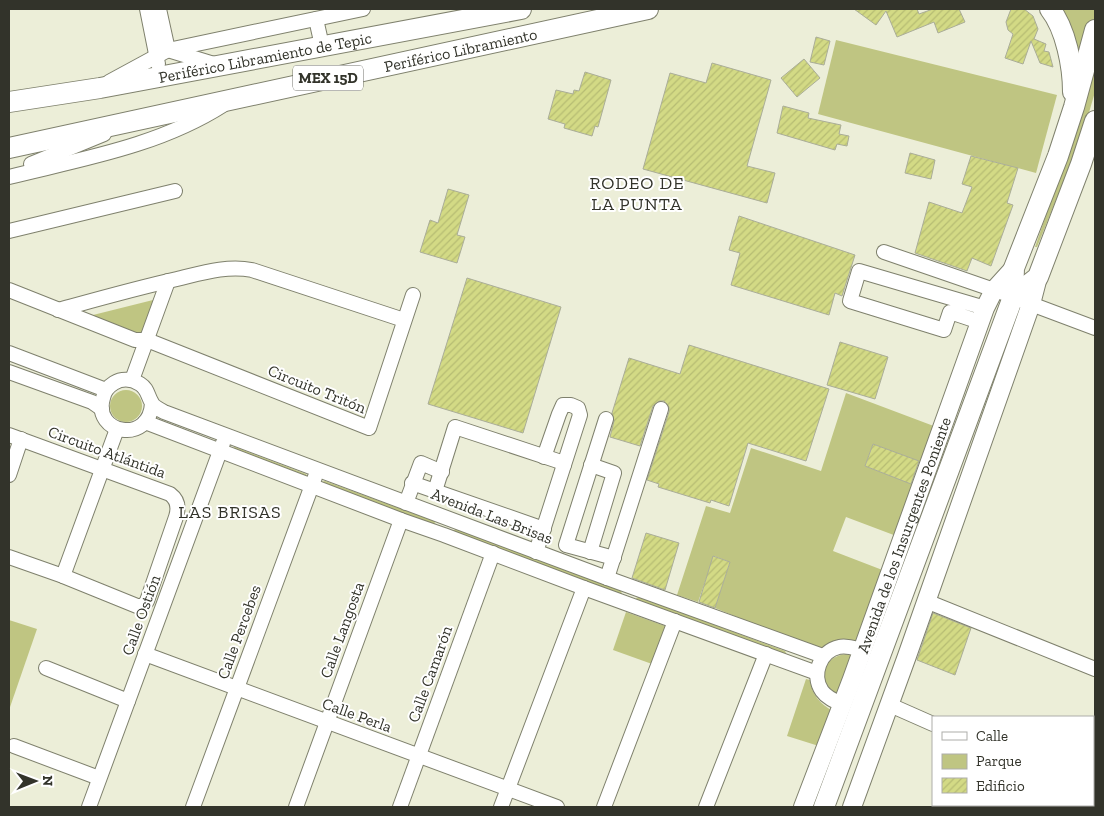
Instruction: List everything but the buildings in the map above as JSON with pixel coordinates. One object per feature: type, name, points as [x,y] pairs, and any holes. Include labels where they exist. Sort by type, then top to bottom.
[{"type":"highway","name":"Periférico Libramiento de Tepic","points":[[9,102],[100,88],[521,9]]},
{"type":"highway","points":[[531,35],[579,19],[626,9]]},
{"type":"highway","name":"Periférico Libramiento","points":[[9,148],[648,9]]},
{"type":"highway","points":[[1050,9],[1065,41],[1070,59],[1073,73],[1074,107]]},
{"type":"highway","name":"Avenida de los Insurgentes Poniente","points":[[824,807],[1012,297],[1014,268],[1058,156],[1074,107],[1095,30]]},
{"type":"highway","points":[[1012,297],[1038,277],[1081,164],[1095,121]]},
{"type":"main road","name":"Avenida de los Insurgentes Poniente","points":[[803,807],[862,650],[982,315],[994,290],[1014,268]]},
{"type":"main road","points":[[852,807],[890,705],[1031,304],[1038,277]]},
{"type":"street","points":[[147,9],[162,53]]},
{"type":"street","points":[[159,9],[162,53],[160,76]]},
{"type":"street","points":[[100,88],[162,53],[363,9]]},
{"type":"street","points":[[316,19],[322,46]]},
{"type":"street","points":[[162,53],[218,65]]},
{"type":"street","points":[[9,177],[164,136],[208,115],[232,99]]},
{"type":"street","points":[[9,171],[68,150],[114,130],[124,123]]},
{"type":"street","points":[[9,231],[175,191]]},
{"type":"street","points":[[884,252],[994,290],[1095,328]]},
{"type":"street","points":[[58,310],[168,281],[225,268],[239,267],[404,320]]},
{"type":"street","points":[[859,271],[982,315],[950,312],[944,330],[850,301],[859,271]]},
{"type":"street","points":[[152,403],[150,414],[145,422],[132,430],[117,428],[108,423],[102,409],[102,399],[106,390],[119,381],[132,380],[168,281]]},
{"type":"street","name":"Circuito Tritón","points":[[9,290],[135,340],[147,340],[369,428],[412,295]]},
{"type":"street","points":[[9,353],[106,390]]},
{"type":"street","points":[[9,372],[92,402],[102,409]]},
{"type":"street","name":"Avenida Las Brisas","points":[[132,380],[146,389],[152,403],[164,412],[607,578],[823,656]]},
{"type":"street","points":[[532,550],[561,463],[580,415],[578,408],[571,405],[563,405],[558,414],[544,457]]},
{"type":"street","points":[[607,578],[661,409]]},
{"type":"street","points":[[606,419],[566,545],[614,558]]},
{"type":"street","points":[[145,422],[401,520],[817,673]]},
{"type":"street","points":[[412,505],[437,470],[455,427],[561,463]]},
{"type":"street","points":[[63,576],[117,428]]},
{"type":"street","name":"Calle Ostión","points":[[89,807],[226,435]]},
{"type":"street","points":[[9,475],[15,437]]},
{"type":"street","name":"Circuito Atlántida","points":[[9,557],[63,576],[137,606],[143,606],[147,601],[176,517],[178,504],[170,494],[15,437]]},
{"type":"street","points":[[424,487],[421,463],[437,470]]},
{"type":"street","points":[[590,552],[614,474],[591,466]]},
{"type":"street","name":"Calle Percebes","points":[[193,807],[318,470]]},
{"type":"street","points":[[424,487],[540,528]]},
{"type":"street","points":[[444,535],[450,519]]},
{"type":"street","name":"Calle Langosta","points":[[296,807],[401,520]]},
{"type":"street","name":"Calle Camarón","points":[[400,807],[493,553]]},
{"type":"street","points":[[501,807],[584,588]]},
{"type":"street","points":[[926,601],[1095,669]]},
{"type":"street","points":[[604,807],[675,621]]},
{"type":"street","points":[[842,704],[829,698],[822,691],[817,673],[819,664],[823,656],[830,650],[839,647],[848,646],[862,650]]},
{"type":"street","points":[[790,664],[797,647]]},
{"type":"street","name":"Calle Perla","points":[[145,654],[556,807]]},
{"type":"street","points":[[706,807],[766,654]]},
{"type":"street","points":[[46,668],[128,700]]},
{"type":"street","points":[[890,705],[932,724]]},
{"type":"street","points":[[14,746],[99,778]]},
{"type":"green space","points":[[1057,9],[1095,9],[1095,16],[1084,57],[1074,62]]},
{"type":"green space","points":[[836,40],[1057,95],[1036,173],[818,114]]},
{"type":"green space","points":[[1095,56],[1095,92],[1083,133],[1037,247],[1035,247],[1053,195]]},
{"type":"green space","points":[[157,299],[142,338],[89,316]]},
{"type":"green space","points":[[126,390],[132,391],[137,395],[141,400],[141,412],[137,417],[132,421],[126,422],[120,421],[115,417],[111,412],[110,406],[111,400],[115,395],[120,391]]},
{"type":"green space","points":[[846,393],[939,428],[926,464],[873,444],[865,466],[917,486],[899,537],[846,517],[833,551],[885,571],[858,644],[821,651],[715,608],[730,562],[714,556],[698,602],[677,595],[706,506],[730,513],[751,448],[821,471]]},
{"type":"green space","points":[[235,447],[306,474],[308,478],[231,449]]},
{"type":"green space","points":[[325,481],[434,521],[436,525],[323,486],[321,482]]},
{"type":"green space","points":[[456,529],[621,591],[622,594],[619,595],[453,534],[452,531]]},
{"type":"green space","points":[[640,597],[785,651],[787,655],[783,656],[638,602],[636,598]]},
{"type":"green space","points":[[626,612],[665,626],[652,664],[613,650]]},
{"type":"green space","points":[[9,620],[37,629],[9,710]]},
{"type":"green space","points":[[846,654],[853,656],[839,695],[827,684],[824,672],[826,665],[831,660]]},
{"type":"green space","points":[[806,679],[810,680],[817,699],[833,711],[822,747],[787,736]]},
{"type":"district","name":"RODEO DE LA PUNTA","points":[[637,193]]},
{"type":"district","name":"LAS BRISAS","points":[[230,512]]}]
